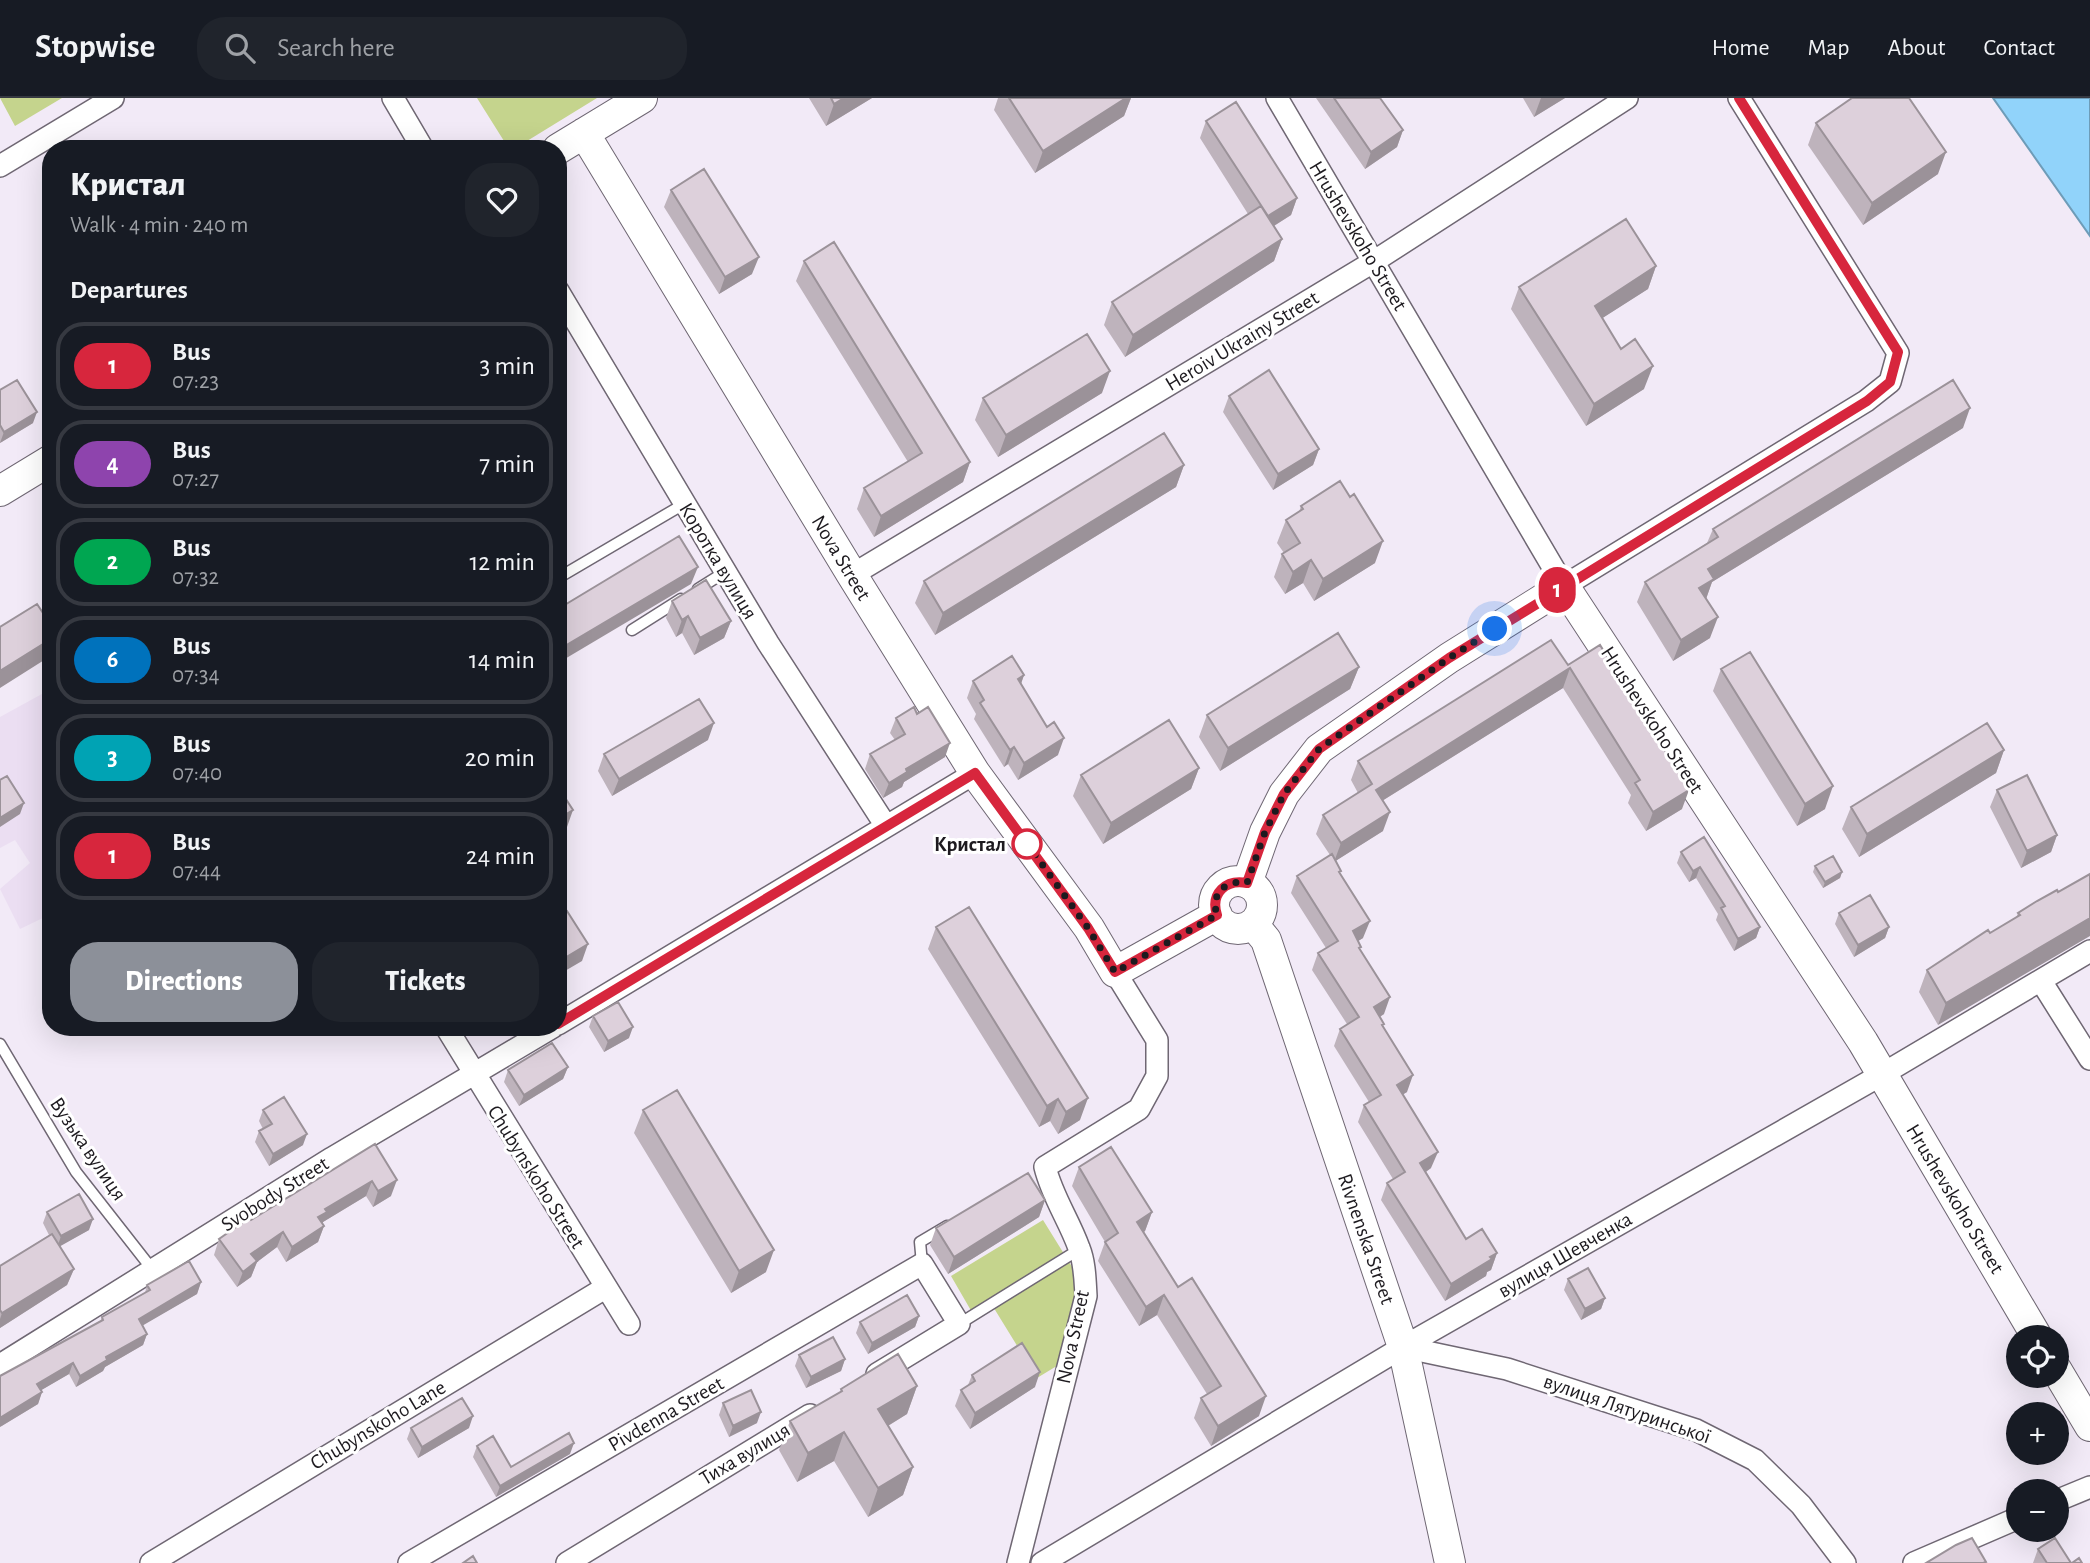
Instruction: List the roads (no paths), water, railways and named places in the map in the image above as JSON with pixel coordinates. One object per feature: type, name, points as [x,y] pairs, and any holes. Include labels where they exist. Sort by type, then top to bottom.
[{"type":"street","points":[[43,140],[113,98]]},
{"type":"street","points":[[393,98],[418,140]]},
{"type":"street","points":[[567,143],[642,98]]},
{"type":"street","name":"Hrushevskoho Street","points":[[1277,98],[1564,586],[1855,1030],[2030,1325]]},
{"type":"street","name":"Heroiv Ukrainy Street","points":[[852,575],[1373,262],[1627,98]]},
{"type":"street","points":[[1247,883],[1265,832],[1284,794],[1319,749],[1449,658],[1867,401],[1890,382],[1898,352],[1739,98]]},
{"type":"street","name":"Nova Street","points":[[584,133],[975,773],[1088,928],[1157,1040],[1157,1076],[1139,1109],[1039,1170],[1050,1186],[1080,1249],[1085,1270],[1086,1296],[1018,1563]]},
{"type":"street","points":[[0,166],[42,141]]},
{"type":"street","name":"Коротка вулиця","points":[[567,306],[768,643],[886,826]]},
{"type":"street","points":[[0,491],[42,465]]},
{"type":"street","points":[[567,1019],[975,773]]},
{"type":"street","points":[[1232,883],[1247,883],[1259,894],[1262,911],[1253,924],[1246,928],[1230,928],[1217,915],[1214,905],[1220,891],[1232,883]]},
{"type":"street","points":[[1115,972],[1217,915]]},
{"type":"street","name":"Rivnenska Street","points":[[1253,924],[1266,940],[1403,1347],[1451,1563]]},
{"type":"street","name":"вулиця Шевченка","points":[[1042,1563],[1403,1347],[1881,1075],[2090,951]]},
{"type":"street","points":[[2041,981],[2090,1059]]},
{"type":"street","name":"Chubynskoho Street","points":[[451,1036],[629,1324]]},
{"type":"street","name":"Svobody Street","points":[[0,1365],[332,1158],[538,1036]]},
{"type":"street","points":[[864,1382],[960,1324],[922,1264]]},
{"type":"street","name":"Pivdenna Street","points":[[409,1563],[922,1264]]},
{"type":"street","name":"Chubynskoho Lane","points":[[151,1563],[605,1288]]},
{"type":"street","name":"вулиця Лятуринської","points":[[1403,1347],[1507,1369],[1696,1430],[1755,1460],[1801,1505],[1841,1561]]},
{"type":"street","points":[[2069,1382],[2082,1396],[2090,1426]]},
{"type":"street","name":"Тиха вулиця","points":[[567,1563],[829,1404]]},
{"type":"street","points":[[2069,1496],[2090,1487]]},
{"type":"street","points":[[1914,1563],[2006,1523]]},
{"type":"lane","points":[[567,573],[684,504]]},
{"type":"lane","points":[[632,630],[725,572]]},
{"type":"lane","name":"Вузька вулиця","points":[[0,1044],[76,1172],[152,1269]]},
{"type":"lane","points":[[922,1264],[920,1242],[954,1222]]},
{"type":"lane","points":[[960,1324],[1080,1249]]},
{"type":"water","points":[[1993,98],[2090,98],[2090,236]]},
{"type":"place","name":"Кристал","points":[[1027,844]]}]
